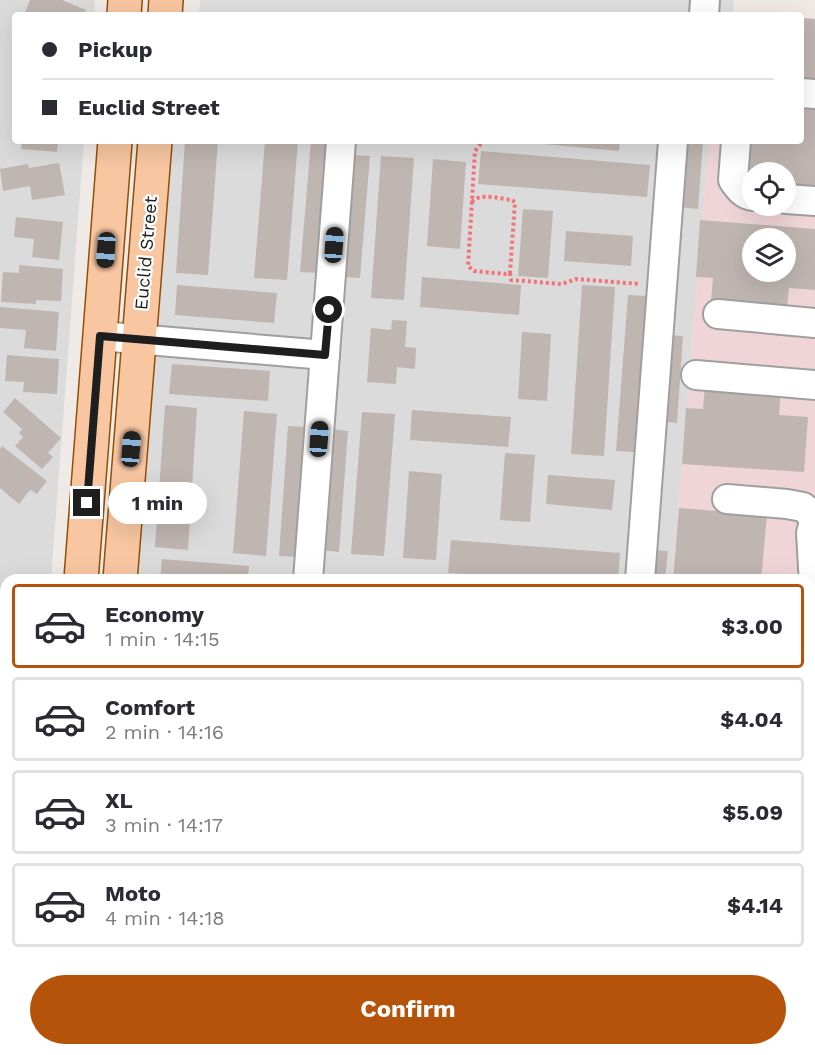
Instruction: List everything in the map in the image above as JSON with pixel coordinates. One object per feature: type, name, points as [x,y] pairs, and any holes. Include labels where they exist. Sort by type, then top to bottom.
[{"type":"main road","points":[[81,574],[115,144]]},
{"type":"main road","name":"Euclid Street","points":[[120,574],[155,144]]},
{"type":"street","points":[[308,574],[342,144]]},
{"type":"street","points":[[640,574],[674,144]]},
{"type":"street","points":[[736,144],[733,180],[742,190]]},
{"type":"street","points":[[796,200],[815,201]]},
{"type":"street","points":[[718,314],[815,323]]},
{"type":"street","points":[[100,336],[325,355]]},
{"type":"street","points":[[696,375],[815,385]]},
{"type":"street","points":[[727,499],[803,507],[815,518],[811,533],[813,574]]},
{"type":"path","points":[[481,144],[475,151],[468,266],[474,271],[510,273]]},
{"type":"path","points":[[472,202],[474,198],[480,196],[515,202],[510,280],[562,284],[576,279],[663,286]]},
{"type":"shaded area","points":[[0,0],[95,0],[94,12],[12,12],[12,144],[84,144],[51,574],[0,574]]},
{"type":"shaded area","points":[[200,0],[734,0],[733,12],[199,12]]},
{"type":"shaded area","points":[[815,103],[815,574],[673,574],[709,144],[804,144],[804,133]]},
{"type":"shaded area","points":[[172,144],[709,144],[673,574],[137,574]]},
{"type":"building","points":[[30,0],[62,0],[86,10],[85,12],[25,12]]},
{"type":"building","points":[[804,18],[815,19],[815,89],[804,88]]},
{"type":"building","points":[[804,104],[815,105],[815,190],[796,188],[796,162],[745,162],[747,144],[804,144]]},
{"type":"building","points":[[22,144],[58,144],[57,152],[21,149]]},
{"type":"building","points":[[185,144],[218,144],[208,275],[176,273]]},
{"type":"building","points":[[265,144],[298,144],[287,280],[254,278]]},
{"type":"building","points":[[311,144],[329,144],[319,273],[300,272]]},
{"type":"building","points":[[543,144],[620,144],[619,151]]},
{"type":"building","points":[[684,144],[703,144],[698,209],[679,207]]},
{"type":"building","points":[[481,151],[650,165],[647,197],[478,184]]},
{"type":"building","points":[[352,155],[370,156],[360,278],[342,277]]},
{"type":"building","points":[[381,156],[414,158],[404,300],[371,298]]},
{"type":"building","points":[[433,159],[466,162],[460,249],[427,246]]},
{"type":"building","points":[[59,163],[65,195],[32,200],[30,186],[3,191],[0,169],[28,164],[29,168]]},
{"type":"building","points":[[523,209],[553,211],[548,278],[518,276]]},
{"type":"building","points":[[16,217],[63,222],[59,260],[32,257],[34,239],[14,237]]},
{"type":"building","points":[[700,220],[815,229],[815,290],[789,288],[787,307],[711,301],[713,278],[696,277]]},
{"type":"building","points":[[566,231],[633,236],[631,266],[564,261]]},
{"type":"building","points":[[19,265],[63,269],[61,301],[36,300],[36,304],[1,302],[3,272],[19,273]]},
{"type":"building","points":[[422,277],[521,285],[519,315],[420,307]]},
{"type":"building","points":[[177,285],[277,293],[274,323],[175,315]]},
{"type":"building","points":[[582,285],[615,287],[604,456],[571,454]]},
{"type":"building","points":[[628,295],[646,296],[634,452],[616,451]]},
{"type":"building","points":[[0,307],[59,312],[56,351],[24,348],[26,330],[0,328]]},
{"type":"building","points":[[392,320],[407,321],[405,347],[416,348],[415,369],[397,367],[396,384],[367,382],[371,328],[391,330]]},
{"type":"building","points":[[522,332],[551,334],[547,401],[518,399]]},
{"type":"building","points":[[666,335],[683,336],[677,423],[660,421]]},
{"type":"building","points":[[7,355],[59,359],[57,394],[23,392],[24,382],[5,381]]},
{"type":"building","points":[[172,364],[270,371],[268,401],[169,394]]},
{"type":"building","points":[[705,384],[781,389],[779,415],[808,417],[804,472],[682,464],[686,408],[703,409]]},
{"type":"building","points":[[15,398],[61,438],[48,453],[53,457],[42,469],[15,446],[23,437],[19,433],[22,429],[3,412]]},
{"type":"building","points":[[165,405],[197,408],[188,550],[155,547]]},
{"type":"building","points":[[412,410],[511,417],[508,447],[410,440]]},
{"type":"building","points":[[244,411],[277,414],[266,556],[233,553]]},
{"type":"building","points":[[362,412],[395,414],[384,556],[351,554]]},
{"type":"building","points":[[288,426],[307,427],[297,557],[279,556]]},
{"type":"building","points":[[330,429],[348,431],[339,552],[321,550]]},
{"type":"building","points":[[2,446],[47,481],[37,494],[30,490],[19,504],[0,488],[0,449]]},
{"type":"building","points":[[505,453],[535,455],[530,522],[500,520]]},
{"type":"building","points":[[409,471],[442,474],[436,560],[403,558]]},
{"type":"building","points":[[548,475],[615,480],[612,510],[546,504]]},
{"type":"building","points":[[679,508],[767,515],[762,574],[674,574]]},
{"type":"building","points":[[451,540],[620,553],[618,574],[448,573]]},
{"type":"building","points":[[650,550],[668,551],[666,574],[648,574]]},
{"type":"building","points":[[162,559],[249,566],[248,574],[161,574]]},
{"type":"route","points":[[87,503],[100,336],[325,355],[329,310]]}]
